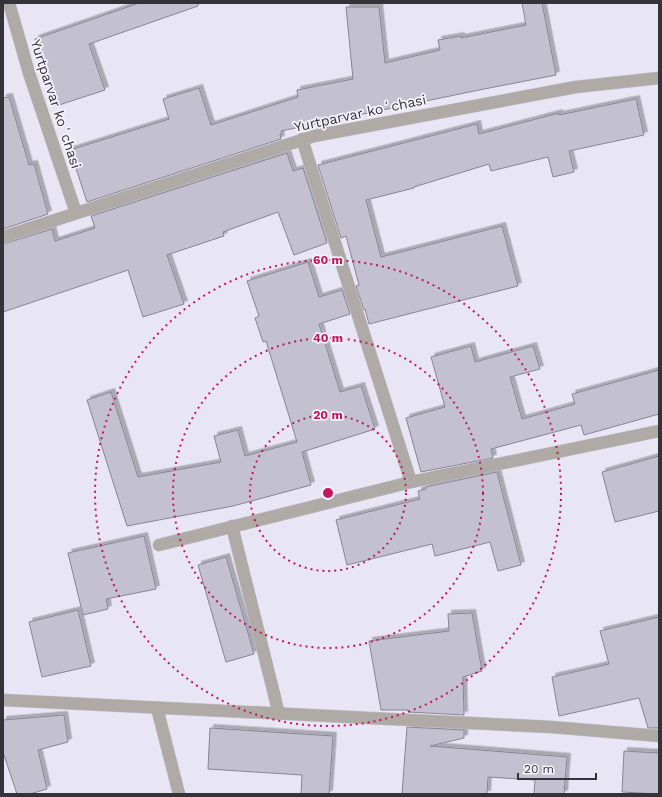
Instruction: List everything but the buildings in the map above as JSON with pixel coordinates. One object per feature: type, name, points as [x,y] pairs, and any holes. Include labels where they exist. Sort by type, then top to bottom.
[{"type":"street","name":"Yurtparvar koʻchasi","points":[[9,3],[29,72],[76,213]]},
{"type":"street","name":"Yurtparvar koʻchasi","points":[[3,237],[314,136],[576,87],[659,78]]},
{"type":"street","points":[[302,139],[411,482]]},
{"type":"street","points":[[159,545],[411,482],[659,431]]},
{"type":"street","points":[[232,526],[279,714]]},
{"type":"street","points":[[3,700],[550,728],[659,736]]},
{"type":"street","points":[[157,708],[179,794]]}]
